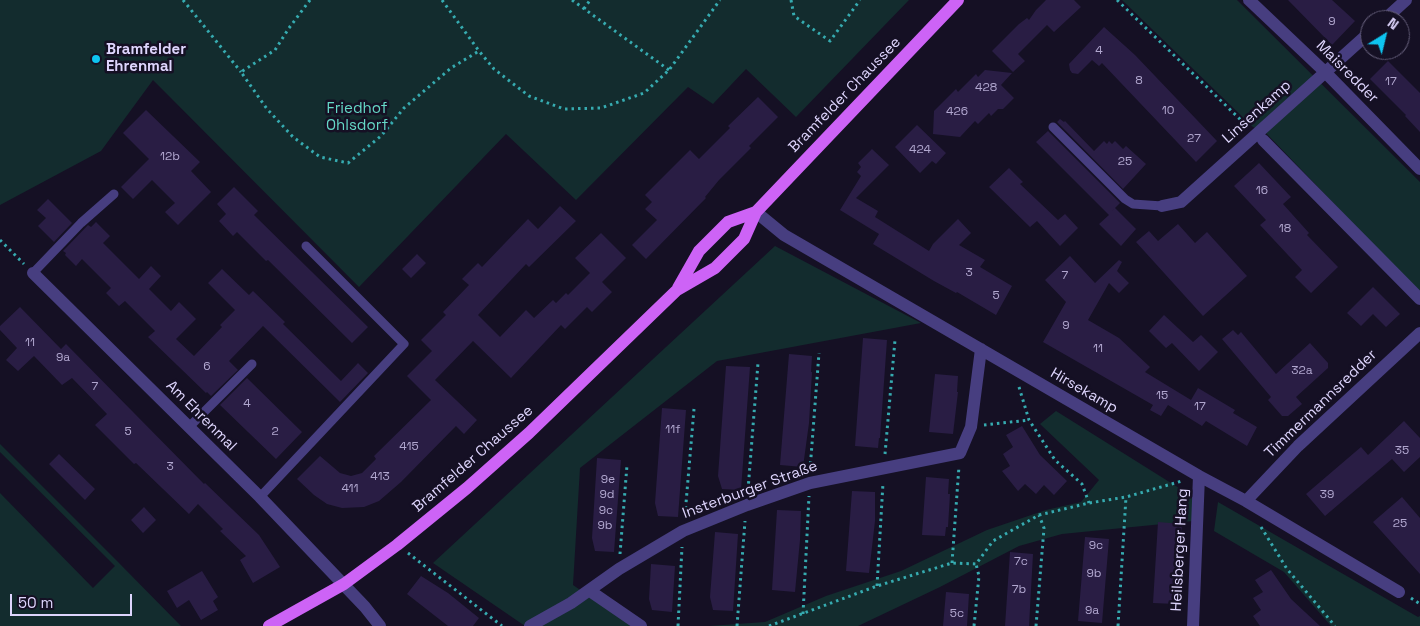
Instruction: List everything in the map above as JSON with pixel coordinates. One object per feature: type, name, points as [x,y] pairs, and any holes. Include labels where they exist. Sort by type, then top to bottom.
[{"type":"main road","name":"Bramfelder Chaussee","points":[[279,625],[344,584],[398,545],[467,488],[529,433],[677,290],[715,268],[744,239],[756,212],[958,0]]},
{"type":"main road","name":"Bramfelder Chaussee","points":[[677,290],[699,251],[728,222],[756,212]]},
{"type":"street","name":"Maisredder","points":[[1249,0],[1325,72],[1420,169]]},
{"type":"street","points":[[1395,10],[1406,0]]},
{"type":"street","name":"Linsenkamp","points":[[1162,206],[1181,202],[1360,41]]},
{"type":"street","points":[[1263,140],[1420,299]]},
{"type":"street","name":"Hirsekamp","points":[[756,212],[784,235],[1400,592]]},
{"type":"street","name":"Am Ehrenmal","points":[[33,273],[260,498],[344,584],[380,626]]},
{"type":"street","name":"Timmermannsredder","points":[[1246,502],[1298,446],[1420,333]]},
{"type":"street","points":[[960,452],[971,427],[981,349]]},
{"type":"street","name":"Insterburger Straße","points":[[530,626],[590,591],[619,569],[683,531],[747,505],[810,483],[960,452]]},
{"type":"street","name":"Heilsberger Hang","points":[[1193,626],[1199,476]]},
{"type":"street","points":[[590,591],[641,626]]},
{"type":"lane","points":[[1053,128],[1125,199],[1133,204],[1162,206]]},
{"type":"lane","points":[[33,273],[81,223],[114,194]]},
{"type":"lane","points":[[260,498],[404,344],[306,246]]},
{"type":"lane","points":[[189,427],[252,364]]},
{"type":"path","points":[[183,0],[241,72],[267,109],[293,137],[320,156],[348,163],[381,136],[404,108],[452,68],[479,51]]},
{"type":"path","points":[[241,72],[275,50],[310,0]]},
{"type":"path","points":[[442,0],[494,69],[529,96],[564,109],[601,108],[644,93],[669,70],[720,0]]},
{"type":"path","points":[[572,0],[669,70]]},
{"type":"path","points":[[584,9],[590,0]]},
{"type":"path","points":[[791,0],[794,16],[830,41],[860,0]]},
{"type":"path","points":[[1117,0],[1252,130]]},
{"type":"path","points":[[0,240],[33,273]]},
{"type":"path","points":[[1014,370],[1030,420],[1054,460],[1082,484],[1089,503]]},
{"type":"path","points":[[971,427],[1030,420]]},
{"type":"path","points":[[952,563],[960,452]]},
{"type":"path","points":[[619,569],[626,464]]},
{"type":"path","points":[[976,564],[993,541],[1039,515],[1089,503],[1126,497],[1199,476]]},
{"type":"path","points":[[1118,626],[1126,497]]},
{"type":"path","points":[[1246,502],[1286,569],[1335,626]]},
{"type":"path","points":[[1036,626],[1044,528],[1039,515]]},
{"type":"path","points":[[398,545],[502,626]]},
{"type":"path","points":[[769,626],[877,586],[952,563],[976,564]]},
{"type":"path","points":[[974,626],[979,576],[976,564]]},
{"type":"green space","name":"Friedhof Ohlsdorf","points":[[0,0],[909,0],[796,117],[746,69],[713,104],[688,87],[576,200],[506,134],[359,287],[153,80],[101,151],[0,205]]},
{"type":"green space","points":[[1122,0],[1237,0],[1420,182],[1420,293],[1266,133],[1253,127]]},
{"type":"green space","points":[[775,246],[921,323],[717,361],[580,468],[573,585],[632,626],[525,626],[433,563]]},
{"type":"green space","points":[[1056,411],[1195,498],[1193,521],[1062,534],[1019,546],[940,587],[858,626],[709,626],[765,622],[826,596],[901,571],[987,530],[1046,510],[1081,502],[1099,480],[1040,424]]},
{"type":"green space","points":[[0,444],[181,626],[0,626],[0,493],[93,588],[115,566],[0,452]]},
{"type":"green space","points":[[1218,502],[1418,617],[1420,616],[1420,626],[1331,626],[1284,572],[1214,531]]},
{"type":"building","points":[[1046,0],[1074,0],[1081,7],[1054,32],[1047,25],[1018,54],[1025,61],[1013,72],[992,51],[1019,24],[1027,18],[1029,20]]},
{"type":"building","points":[[1288,0],[1332,0],[1355,21],[1332,45]]},
{"type":"building","points":[[1104,27],[1135,55],[1217,141],[1196,162],[1102,63],[1099,66],[1092,60],[1078,74],[1072,73],[1069,64]]},
{"type":"building","points":[[1388,61],[1420,93],[1420,132],[1370,79]]},
{"type":"building","points":[[985,70],[1012,73],[1001,85],[1014,98],[1003,109],[998,109],[991,116],[989,113],[978,124],[975,121],[960,137],[933,134],[934,111],[956,89],[958,92],[976,74],[978,77]]},
{"type":"building","points":[[758,97],[778,117],[749,146],[751,148],[719,180],[706,198],[646,259],[632,245],[657,220],[645,209],[652,202],[645,195],[690,150],[699,159],[730,128],[728,126]]},
{"type":"building","points":[[146,110],[200,162],[191,171],[211,192],[178,225],[165,212],[175,203],[152,180],[133,199],[121,187],[149,159],[123,133]]},
{"type":"building","points":[[1060,119],[1065,121],[1094,151],[1104,141],[1107,144],[1109,141],[1112,144],[1115,141],[1123,149],[1126,146],[1146,164],[1123,189],[1057,122]]},
{"type":"building","points":[[917,125],[946,153],[936,164],[932,161],[920,173],[895,147]]},
{"type":"building","points":[[1048,131],[1120,203],[1115,208],[1136,229],[1121,246],[1099,224],[1109,215],[1036,142]]},
{"type":"building","points":[[872,149],[889,165],[856,198],[878,211],[875,217],[929,251],[933,244],[958,219],[971,233],[959,245],[985,260],[980,267],[1012,286],[996,315],[934,281],[873,244],[879,234],[840,210],[861,176],[857,172],[861,167],[858,163]]},
{"type":"building","points":[[1259,163],[1291,197],[1283,204],[1309,233],[1307,235],[1338,267],[1311,293],[1295,277],[1302,270],[1260,225],[1266,220],[1234,186]]},
{"type":"building","points":[[1009,168],[1023,182],[1020,184],[1058,220],[1065,214],[1078,228],[1060,246],[1037,221],[1030,227],[989,187]]},
{"type":"building","points":[[234,187],[258,211],[254,215],[368,327],[352,343],[268,260],[266,261],[237,232],[233,236],[219,221],[226,214],[217,204]]},
{"type":"building","points":[[48,199],[72,223],[54,242],[38,226],[46,218],[37,210]]},
{"type":"building","points":[[560,206],[576,221],[529,267],[526,264],[478,315],[500,337],[526,310],[534,318],[553,300],[556,303],[566,293],[568,295],[590,273],[575,258],[601,233],[626,258],[602,282],[612,292],[592,312],[587,307],[565,329],[561,325],[511,378],[473,341],[435,380],[477,420],[464,434],[456,426],[401,482],[379,501],[364,507],[342,508],[327,504],[314,495],[297,479],[320,456],[340,473],[351,476],[362,473],[376,459],[374,456],[431,400],[407,376],[432,351],[421,340],[446,315],[443,312],[469,285],[462,279],[478,263],[482,267],[528,219],[538,229]]},
{"type":"building","points":[[96,222],[110,236],[103,243],[139,279],[151,266],[161,276],[149,289],[171,311],[179,302],[196,319],[176,339],[194,356],[222,327],[220,325],[235,310],[208,283],[222,269],[249,295],[253,291],[285,322],[283,324],[341,381],[358,363],[368,373],[340,402],[263,326],[229,361],[238,370],[211,396],[148,337],[155,331],[125,301],[119,306],[106,293],[111,288],[82,259],[76,266],[65,255],[66,253],[63,251],[88,225],[91,227]]},
{"type":"building","points":[[1178,224],[1195,243],[1207,232],[1247,276],[1203,316],[1136,242],[1149,231],[1158,241]]},
{"type":"building","points":[[417,254],[426,263],[411,278],[402,269]]},
{"type":"building","points":[[1070,256],[1095,283],[1119,260],[1122,262],[1117,271],[1129,283],[1119,293],[1109,283],[1088,320],[1119,338],[1150,367],[1145,372],[1191,400],[1198,388],[1235,410],[1233,413],[1257,427],[1247,446],[1206,421],[1202,426],[1168,405],[1161,416],[1150,410],[1153,405],[1043,342],[1066,302],[1045,280]]},
{"type":"building","points":[[1373,287],[1400,314],[1386,327],[1373,314],[1361,326],[1347,313]]},
{"type":"building","points":[[20,307],[61,349],[66,344],[204,484],[259,535],[280,567],[253,583],[240,560],[246,556],[220,531],[223,529],[198,504],[189,514],[136,463],[134,464],[95,425],[107,414],[72,378],[62,385],[34,356],[18,371],[6,360],[17,348],[0,330],[0,326]]},
{"type":"building","points":[[1164,315],[1193,342],[1201,335],[1218,352],[1199,371],[1172,343],[1166,348],[1149,331]]},
{"type":"building","points":[[1233,330],[1238,335],[1241,332],[1276,374],[1310,343],[1328,363],[1328,368],[1296,397],[1302,404],[1288,416],[1282,416],[1268,400],[1271,397],[1222,339]]},
{"type":"building","points":[[863,338],[887,340],[878,448],[855,446]]},
{"type":"building","points":[[789,354],[812,356],[809,423],[803,467],[780,465]]},
{"type":"building","points":[[726,366],[750,367],[741,490],[722,489],[718,476]]},
{"type":"building","points":[[935,374],[958,376],[953,434],[929,432]]},
{"type":"building","points":[[247,378],[302,432],[276,459],[220,405]]},
{"type":"building","points":[[662,408],[686,410],[678,517],[658,516],[655,503]]},
{"type":"building","points":[[1404,421],[1420,438],[1420,457],[1404,472],[1392,459],[1325,516],[1306,494],[1361,447],[1368,455]]},
{"type":"building","points":[[1022,426],[1040,455],[1067,481],[1054,495],[1044,485],[1036,494],[1025,484],[1018,491],[1002,471],[1010,466],[1003,454],[1013,447],[1006,435]]},
{"type":"building","points":[[59,454],[95,489],[85,500],[49,464]]},
{"type":"building","points":[[597,458],[621,460],[614,552],[595,551],[592,538]]},
{"type":"building","points":[[926,477],[949,479],[948,527],[946,527],[945,536],[922,535]]},
{"type":"building","points":[[852,491],[875,492],[875,521],[869,573],[846,571]]},
{"type":"building","points":[[1402,497],[1420,518],[1420,574],[1373,522]]},
{"type":"building","points":[[144,507],[156,520],[143,533],[131,520]]},
{"type":"building","points":[[777,510],[801,511],[795,592],[772,590]]},
{"type":"building","points":[[1158,522],[1182,524],[1176,604],[1153,603]]},
{"type":"building","points":[[715,532],[738,534],[733,611],[713,610],[710,597]]},
{"type":"building","points":[[1085,537],[1109,539],[1102,623],[1078,621]]},
{"type":"building","points":[[1010,552],[1033,554],[1029,626],[1005,626]]},
{"type":"building","points":[[651,564],[675,566],[672,612],[652,610],[649,599]]},
{"type":"building","points":[[1271,570],[1291,599],[1320,626],[1260,626],[1253,616],[1261,610],[1253,598],[1263,592],[1255,580]]},
{"type":"building","points":[[202,571],[218,597],[213,601],[218,610],[201,620],[189,600],[177,608],[167,591]]},
{"type":"building","points":[[421,576],[448,593],[479,618],[473,626],[448,626],[407,594]]},
{"type":"building","points":[[946,592],[969,594],[967,626],[943,626]]},
{"type":"place","name":"Bramfelder Ehrenmal","points":[[96,59]]}]
